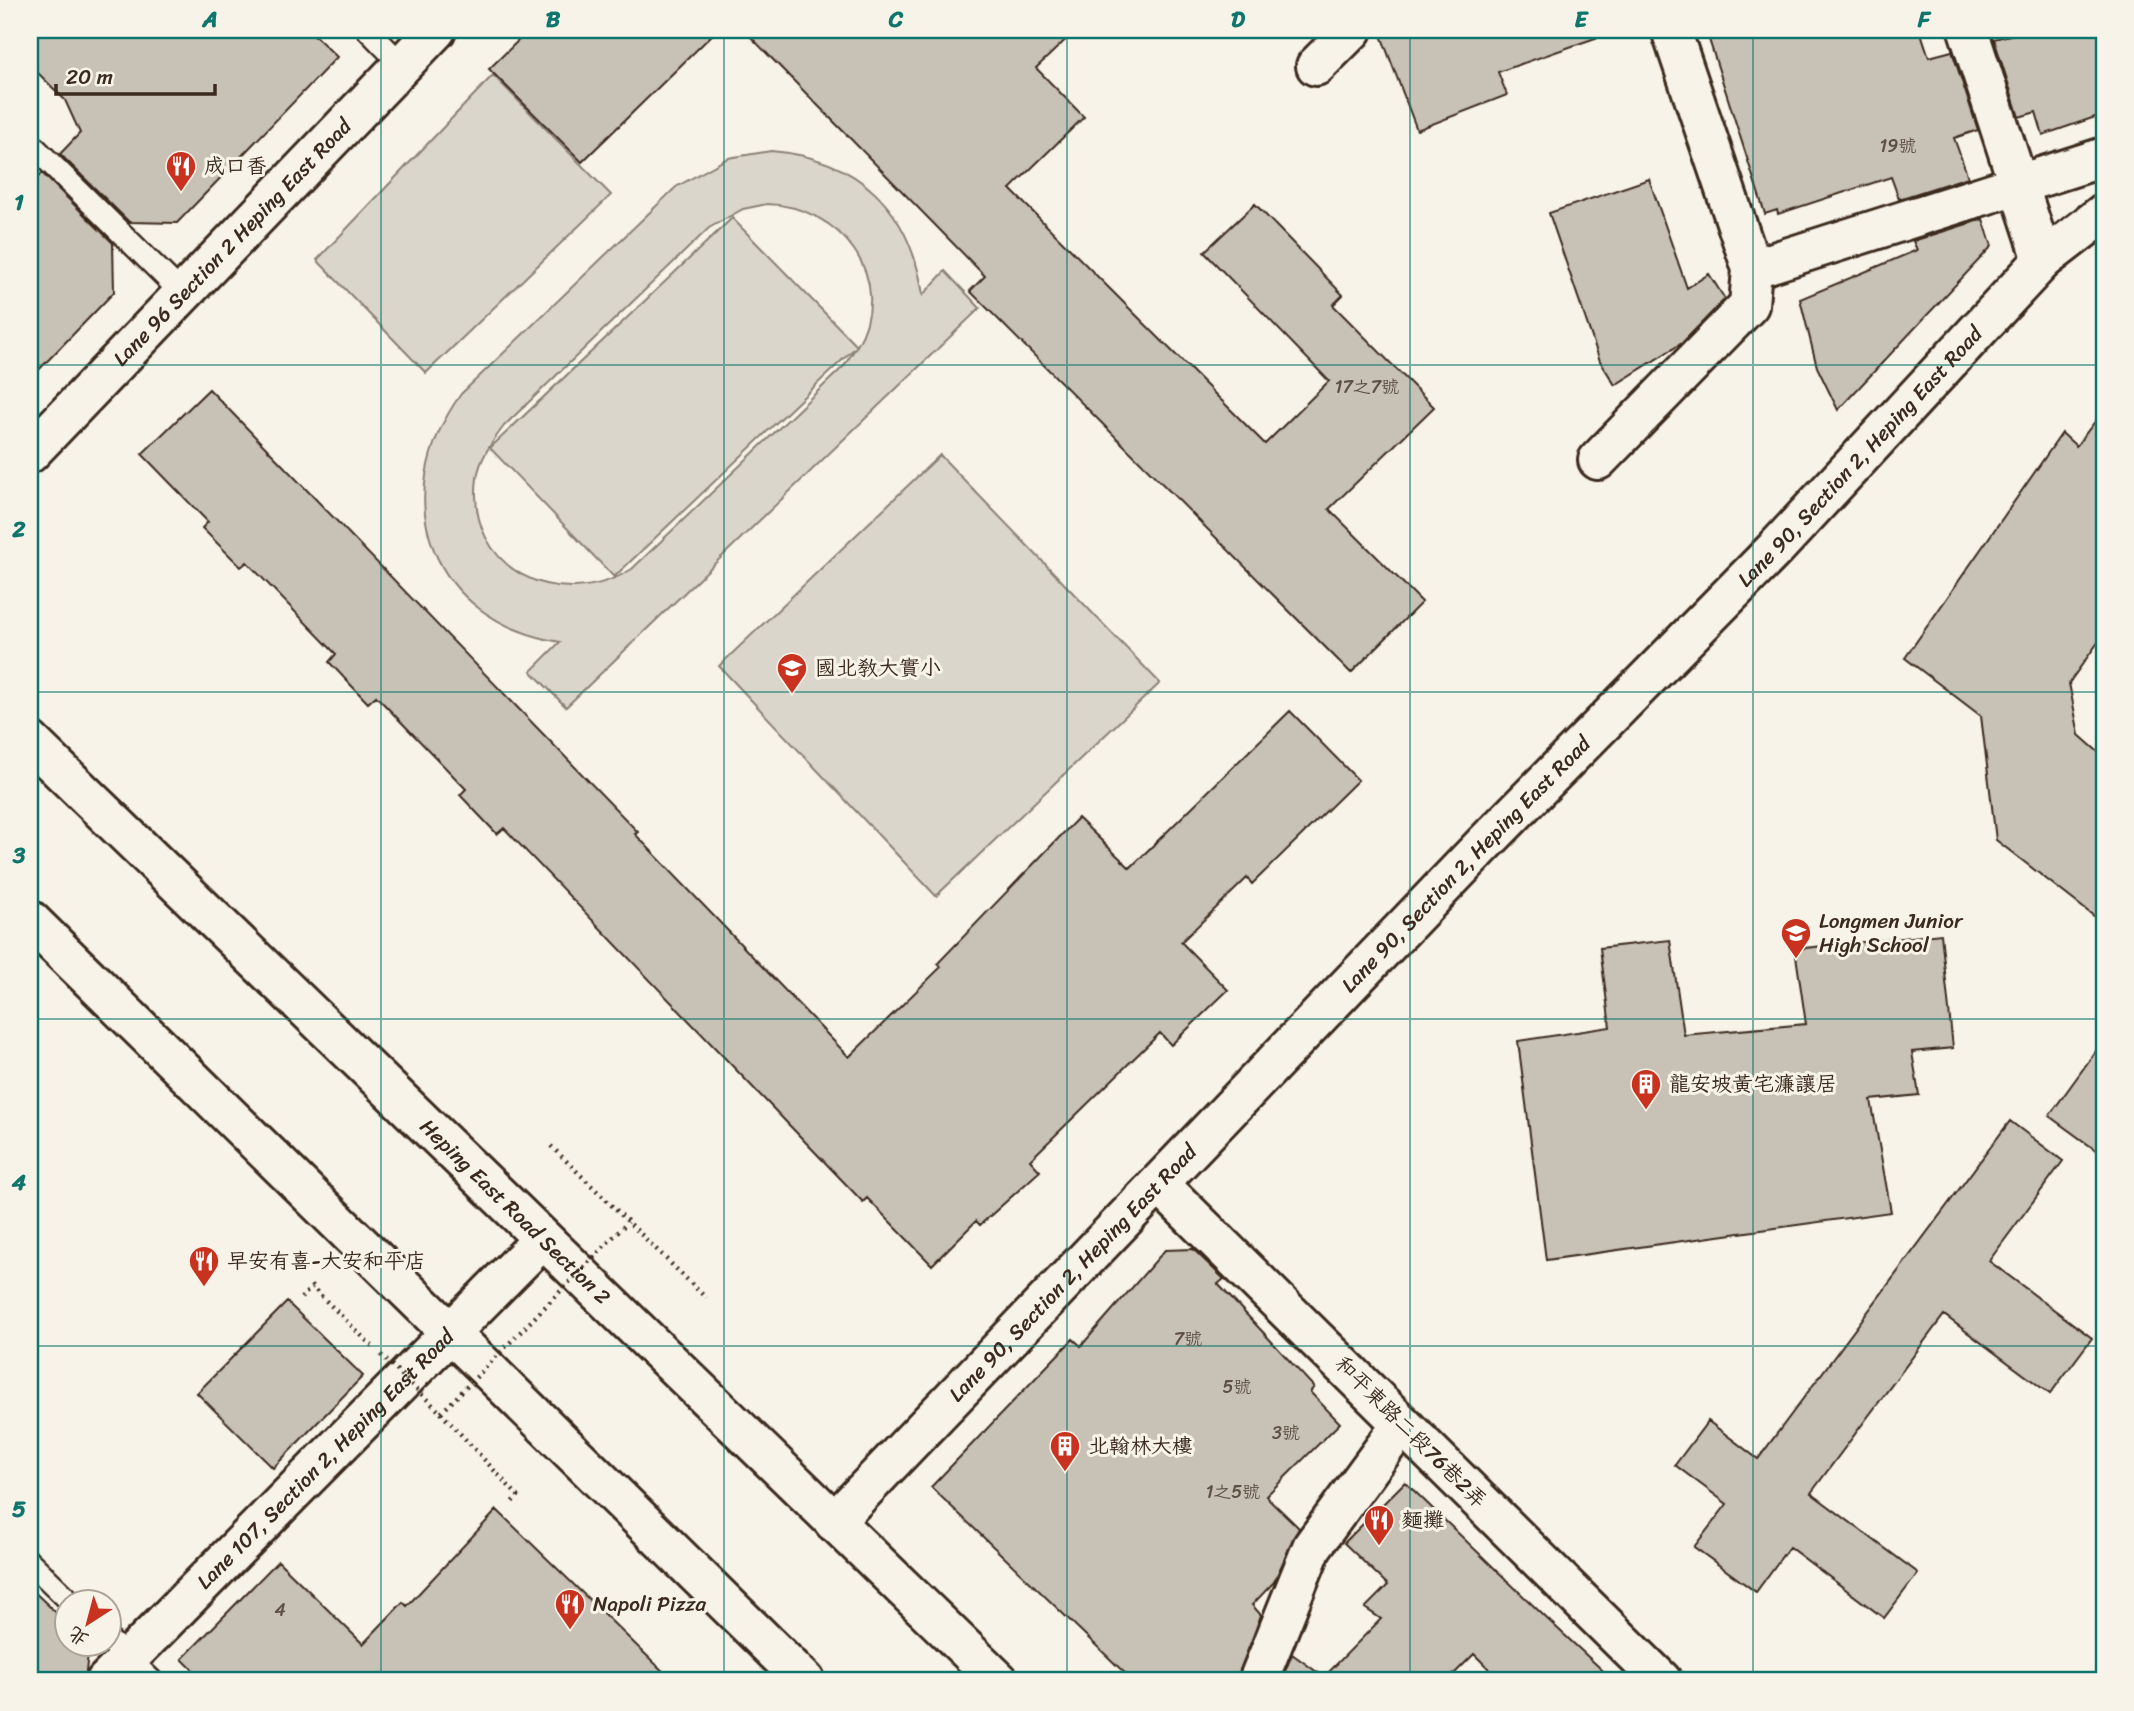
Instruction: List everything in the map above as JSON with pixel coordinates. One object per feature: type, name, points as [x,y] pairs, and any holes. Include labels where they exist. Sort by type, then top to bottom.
[{"type":"street","name":"Lane 96 Section 2 Heping East Road","points":[[30,453],[436,30]]},
{"type":"street","points":[[1316,66],[1352,30]]},
{"type":"street","points":[[1598,460],[1749,305],[1752,269],[1671,30]]},
{"type":"street","points":[[1968,30],[2043,260]]},
{"type":"street","points":[[1752,269],[2104,157]]},
{"type":"street","name":"Lane 90, Section 2, Heping East Road","points":[[834,1522],[1493,835],[1775,549],[2043,260],[2104,214]]},
{"type":"street","name":"Heping East Road Section 2","points":[[30,741],[999,1681]]},
{"type":"street","points":[[30,920],[805,1681]]},
{"type":"street","name":"和平東路二段76巷2弄","points":[[1158,1184],[1662,1681]]},
{"type":"street","name":"Lane 107, Section 2, Heping East Road","points":[[124,1665],[543,1238]]},
{"type":"street","points":[[1258,1681],[1312,1547],[1402,1424]]},
{"type":"lane","points":[[368,30],[402,65]]},
{"type":"lane","points":[[30,144],[183,293]]},
{"type":"lane","points":[[30,1562],[57,1588]]},
{"type":"path","points":[[551,1146],[706,1298]]},
{"type":"path","points":[[441,1413],[628,1222]]},
{"type":"path","points":[[301,1298],[312,1287],[441,1413],[518,1496],[509,1505]]},
{"type":"shaded area","points":[[493,75],[611,195],[426,373],[317,260]]},
{"type":"shaded area","points":[[771,151],[830,164],[854,177],[875,193],[892,213],[906,237],[923,295],[945,271],[980,308],[566,707],[531,671],[560,642],[516,629],[479,609],[452,582],[434,549],[425,513],[426,474],[438,434],[461,394],[676,187],[728,158]],"holes":[[[767,204],[793,208],[817,217],[838,232],[854,250],[865,272],[870,295],[868,320],[857,346],[732,218],[490,448],[614,577],[856,347],[844,366],[632,569],[604,582],[575,587],[547,584],[522,575],[501,559],[486,537],[477,510],[477,478],[484,457],[504,426],[709,228],[743,209]]]},
{"type":"shaded area","points":[[940,455],[1160,683],[936,896],[719,666]]},
{"type":"building","points":[[30,30],[309,30],[337,57],[177,223],[129,222],[60,154],[80,133],[65,100],[30,65]]},
{"type":"building","points":[[529,30],[717,30],[582,162],[489,69]]},
{"type":"building","points":[[744,30],[1076,30],[1036,68],[1084,117],[1010,189],[1265,444],[1329,381],[1204,252],[1255,204],[1343,295],[1333,305],[1434,407],[1329,509],[1422,602],[1351,673],[970,291],[985,276]]},
{"type":"building","points":[[1379,30],[1600,30],[1601,36],[1498,72],[1507,95],[1417,130]]},
{"type":"building","points":[[1706,30],[1920,30],[1929,57],[1952,51],[1978,130],[1954,138],[1968,177],[1899,199],[1891,177],[1778,214],[1777,210],[1765,214]]},
{"type":"building","points":[[2029,30],[2104,30],[2104,114],[2043,135],[2036,112],[2019,117],[1994,39]]},
{"type":"building","points":[[42,173],[113,243],[114,292],[30,379],[30,186]]},
{"type":"building","points":[[1649,179],[1687,288],[1709,274],[1725,299],[1682,343],[1615,385],[1600,361],[1549,213]]},
{"type":"building","points":[[1983,219],[1992,246],[1838,410],[1817,367],[1800,299],[1917,250],[1913,241]]},
{"type":"building","points":[[209,389],[638,832],[635,834],[849,1057],[941,967],[938,963],[1078,818],[1130,868],[1290,711],[1358,780],[1252,884],[1247,878],[1181,942],[1228,990],[1171,1045],[1160,1033],[1030,1160],[1040,1171],[980,1225],[976,1221],[932,1265],[867,1198],[863,1202],[504,828],[497,834],[460,795],[466,789],[376,696],[368,703],[329,662],[336,654],[247,562],[241,567],[202,528],[208,522],[142,454]]},
{"type":"building","points":[[2104,410],[2104,634],[2069,683],[2079,735],[2104,757],[2104,924],[1996,840],[1981,716],[1905,658],[2062,433],[2076,446]]},
{"type":"building","name":"龍安坡黃宅濂讓居","points":[[1941,934],[1953,1048],[1912,1052],[1919,1095],[1871,1100],[1891,1212],[1546,1260],[1518,1041],[1610,1027],[1600,948],[1670,940],[1684,1035],[1806,1024],[1795,949]]},
{"type":"building","points":[[2104,1040],[2104,1156],[2049,1116]]},
{"type":"building","points":[[2010,1121],[2063,1161],[1989,1261],[2092,1338],[2050,1394],[1944,1315],[1811,1493],[1918,1573],[1884,1618],[1789,1547],[1756,1592],[1694,1547],[1727,1504],[1675,1465],[1708,1421],[1758,1459]]},
{"type":"building","points":[[1193,1249],[1224,1279],[1218,1284],[1314,1387],[1310,1392],[1340,1423],[1266,1496],[1299,1528],[1274,1582],[1252,1605],[1261,1615],[1237,1681],[1133,1681],[931,1487],[1073,1339],[1081,1346],[1165,1250]]},
{"type":"building","points":[[287,1302],[363,1376],[273,1468],[197,1393]]},
{"type":"building","points":[[1405,1482],[1614,1681],[1501,1681],[1474,1654],[1447,1681],[1281,1681],[1292,1654],[1324,1677],[1381,1619],[1365,1608],[1388,1585],[1344,1543]]},
{"type":"building","points":[[497,1510],[673,1681],[204,1681],[182,1659],[278,1561],[363,1644],[403,1602],[407,1606]]},
{"type":"building","points":[[30,1588],[52,1609],[52,1658],[87,1658],[85,1681],[30,1681]]},
{"type":"place","name":"成口香","points":[[181,193]]},
{"type":"place","name":"國北教大實小","points":[[792,695]]},
{"type":"place","name":"Longmen Junior High School","points":[[1796,960]]},
{"type":"place","name":"龍安坡黃宅濂讓居","points":[[1646,1111]]},
{"type":"place","name":"早安有喜-大安和平店","points":[[204,1288]]},
{"type":"place","name":"北翰林大樓","points":[[1065,1473]]},
{"type":"place","name":"麵攤","points":[[1379,1547]]},
{"type":"place","name":"Napoli Pizza","points":[[570,1631]]}]
